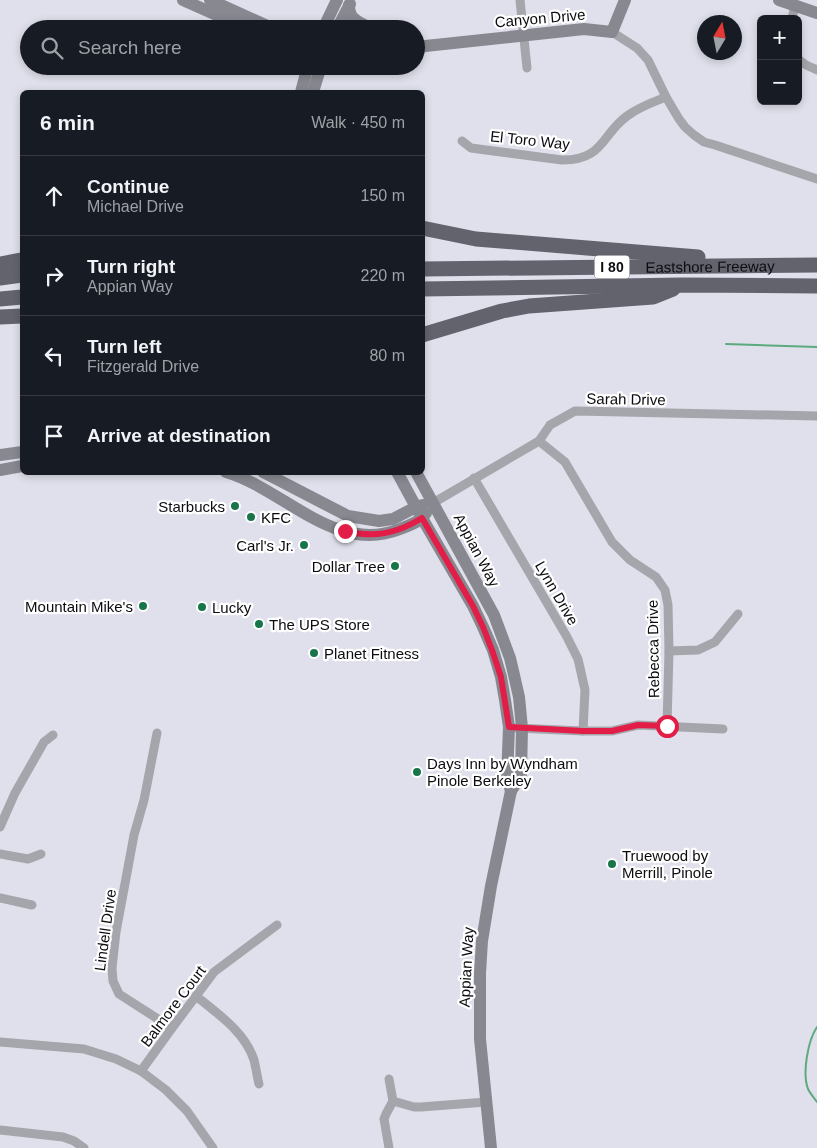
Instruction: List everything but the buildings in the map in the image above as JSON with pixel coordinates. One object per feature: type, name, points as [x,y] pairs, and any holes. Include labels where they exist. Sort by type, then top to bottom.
[{"type":"highway","points":[[425,229],[476,239],[689,257],[777,258],[801,265]]},
{"type":"highway","points":[[0,264],[20,260]]},
{"type":"highway","name":"Eastshore Freeway","points":[[425,269],[817,265]]},
{"type":"highway","points":[[0,278],[20,275]]},
{"type":"highway","points":[[425,334],[502,311],[529,306],[653,297],[681,285]]},
{"type":"highway","name":"Eastshore Freeway","points":[[425,289],[681,285],[817,286]]},
{"type":"highway","points":[[0,299],[20,297]]},
{"type":"highway","points":[[0,317],[20,316]]},
{"type":"main road","points":[[183,0],[228,20]]},
{"type":"main road","points":[[210,0],[254,20]]},
{"type":"main road","points":[[612,32],[625,0]]},
{"type":"main road","points":[[779,0],[817,13]]},
{"type":"main road","points":[[330,20],[346,2]]},
{"type":"main road","points":[[340,20],[346,2]]},
{"type":"main road","points":[[346,2],[349,12],[357,20]]},
{"type":"main road","name":"Canyon Drive","points":[[425,46],[584,29],[612,32]]},
{"type":"main road","points":[[302,90],[306,75]]},
{"type":"main road","points":[[314,90],[318,75]]},
{"type":"main road","points":[[0,456],[20,452]]},
{"type":"main road","points":[[0,470],[20,466]]},
{"type":"main road","points":[[233,475],[327,525],[364,535],[396,531],[412,524],[419,513],[433,502]]},
{"type":"main road","points":[[268,475],[294,490],[348,516],[379,521],[419,513]]},
{"type":"main road","name":"Appian Way","points":[[399,475],[473,606],[486,634],[501,677],[509,727],[507,778],[511,791]]},
{"type":"main road","name":"Appian Way","points":[[418,475],[494,615],[510,658],[519,697],[522,728],[521,776],[511,791],[491,886],[482,942],[480,973],[480,1039],[491,1148]]},
{"type":"main road","points":[[247,481],[257,481],[281,492],[288,493],[294,490]]},
{"type":"main road","points":[[283,501],[297,501],[320,512],[330,513],[334,510]]},
{"type":"street","points":[[520,0],[527,68]]},
{"type":"street","points":[[793,15],[795,5]]},
{"type":"street","name":"Canyon Drive","points":[[612,32],[638,48],[644,54],[679,119],[694,135],[704,142],[817,179]]},
{"type":"street","points":[[799,60],[817,70]]},
{"type":"street","name":"El Toro Way","points":[[462,141],[471,148],[569,160],[594,152],[627,116],[641,107],[666,97]]},
{"type":"street","name":"Sarah Drive","points":[[433,502],[539,440],[550,425],[575,411],[817,416]]},
{"type":"street","name":"Rebecca Drive","points":[[539,440],[565,462],[612,542],[630,560],[656,577],[665,590],[668,605],[669,651],[667,726]]},
{"type":"street","name":"Lynn Drive","points":[[474,478],[578,659],[586,690],[583,731]]},
{"type":"street","points":[[669,651],[698,650],[715,642],[738,614]]},
{"type":"street","points":[[509,727],[583,731],[612,731],[638,725],[723,728]]},
{"type":"street","name":"Lindell Drive","points":[[157,733],[144,800],[134,835],[116,932],[112,968],[113,981],[118,994],[172,1028]]},
{"type":"street","points":[[0,827],[2,818],[44,742],[53,735]]},
{"type":"street","points":[[0,854],[28,859],[41,854]]},
{"type":"street","points":[[0,898],[32,904]]},
{"type":"street","name":"Balmore Court","points":[[141,1071],[214,972],[277,925]]},
{"type":"street","points":[[196,996],[230,1024],[247,1046],[254,1060],[259,1084]]},
{"type":"street","points":[[0,1042],[84,1049],[116,1059],[141,1071],[166,1090],[187,1111],[213,1148]]},
{"type":"street","points":[[388,1079],[393,1101],[384,1119],[388,1148]]},
{"type":"street","points":[[393,1101],[414,1107],[486,1102]]},
{"type":"street","points":[[0,1130],[63,1137],[74,1141],[84,1148]]},
{"type":"waterway","points":[[726,344],[817,347]]},
{"type":"waterway","points":[[817,1027],[811,1040],[806,1066],[808,1089],[817,1102]]},
{"type":"place","name":"Starbucks","points":[[235,506]]},
{"type":"place","name":"KFC","points":[[251,517]]},
{"type":"place","name":"Carl's Jr.","points":[[304,545]]},
{"type":"place","name":"Dollar Tree","points":[[395,566]]},
{"type":"place","name":"Mountain Mike's","points":[[143,606]]},
{"type":"place","name":"Lucky","points":[[202,607]]},
{"type":"place","name":"The UPS Store","points":[[259,624]]},
{"type":"place","name":"Planet Fitness","points":[[314,653]]},
{"type":"place","name":"Days Inn by Wyndham Pinole Berkeley","points":[[417,772]]},
{"type":"place","name":"Truewood by Merrill, Pinole","points":[[612,864]]},
{"type":"route","points":[[345,531],[364,535],[381,534],[396,531],[422,518],[473,606],[483,627],[501,677],[509,727],[612,731],[638,725],[667,726]]}]
